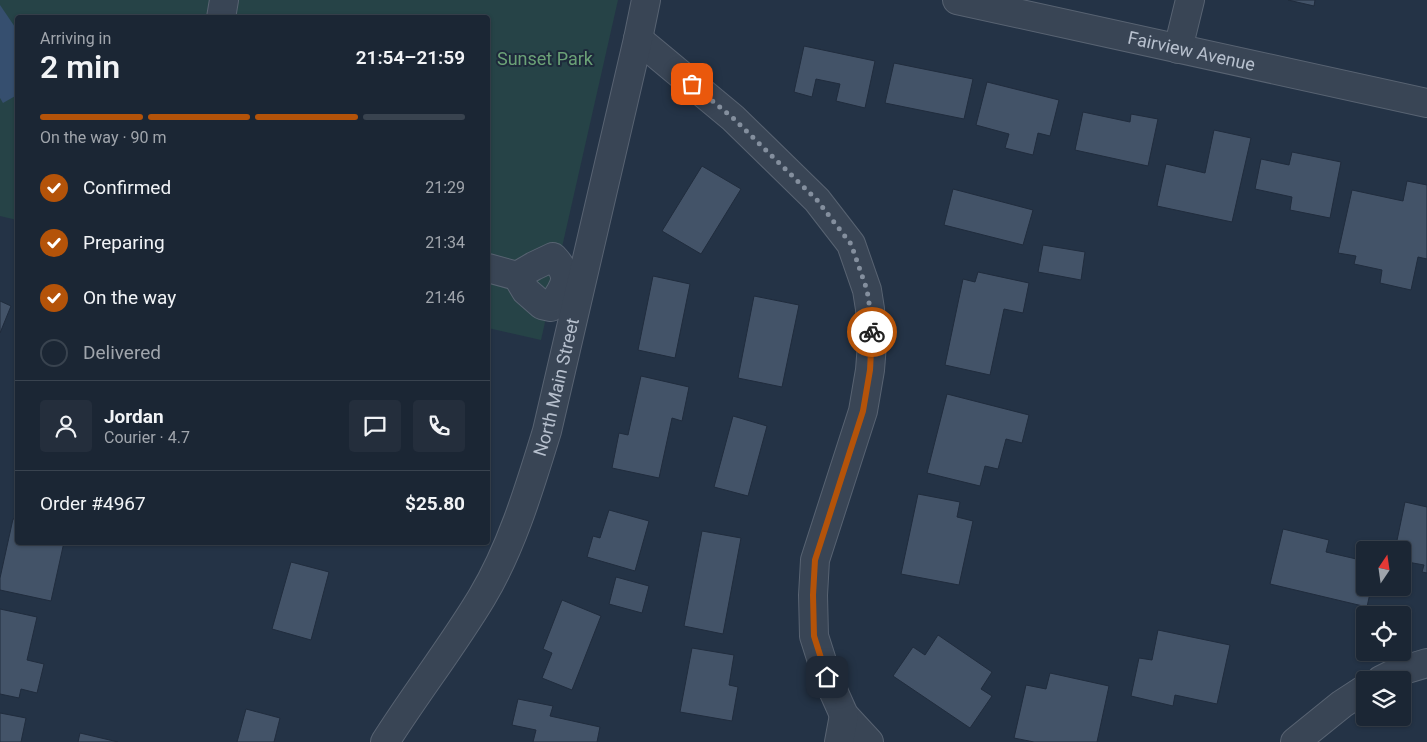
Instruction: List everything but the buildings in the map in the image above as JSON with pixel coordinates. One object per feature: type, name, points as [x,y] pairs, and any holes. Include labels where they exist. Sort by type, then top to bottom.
[{"type":"street","points":[[222,15],[224,0]]},
{"type":"street","name":"North Main Street","points":[[385,742],[482,597],[515,526],[535,471],[547,431],[573,286],[638,38],[646,0]]},
{"type":"street","name":"Fairview Avenue","points":[[957,0],[1427,103]]},
{"type":"street","points":[[1178,49],[1190,0]]},
{"type":"street","points":[[638,38],[733,118],[817,200],[851,244],[867,290],[872,344],[863,411],[815,560],[813,595],[814,636],[827,677],[844,715],[869,742]]},
{"type":"street","points":[[490,269],[517,276],[553,257],[563,268],[573,286]]},
{"type":"street","points":[[1400,671],[1427,663]]},
{"type":"street","points":[[1295,742],[1356,695]]},
{"type":"street","points":[[838,742],[844,715]]},
{"type":"green space","name":"Sunset Park","points":[[0,0],[618,0],[541,340],[490,328],[490,15],[15,15],[15,220],[0,216]]},
{"type":"water","points":[[0,5],[15,27],[15,96],[3,103],[0,98]]},
{"type":"way so far","points":[[692,84],[733,118],[817,200],[851,244],[867,290],[872,332]]},
{"type":"route","points":[[827,677],[814,636],[813,595],[815,560],[863,411],[870,370],[872,332]]}]
